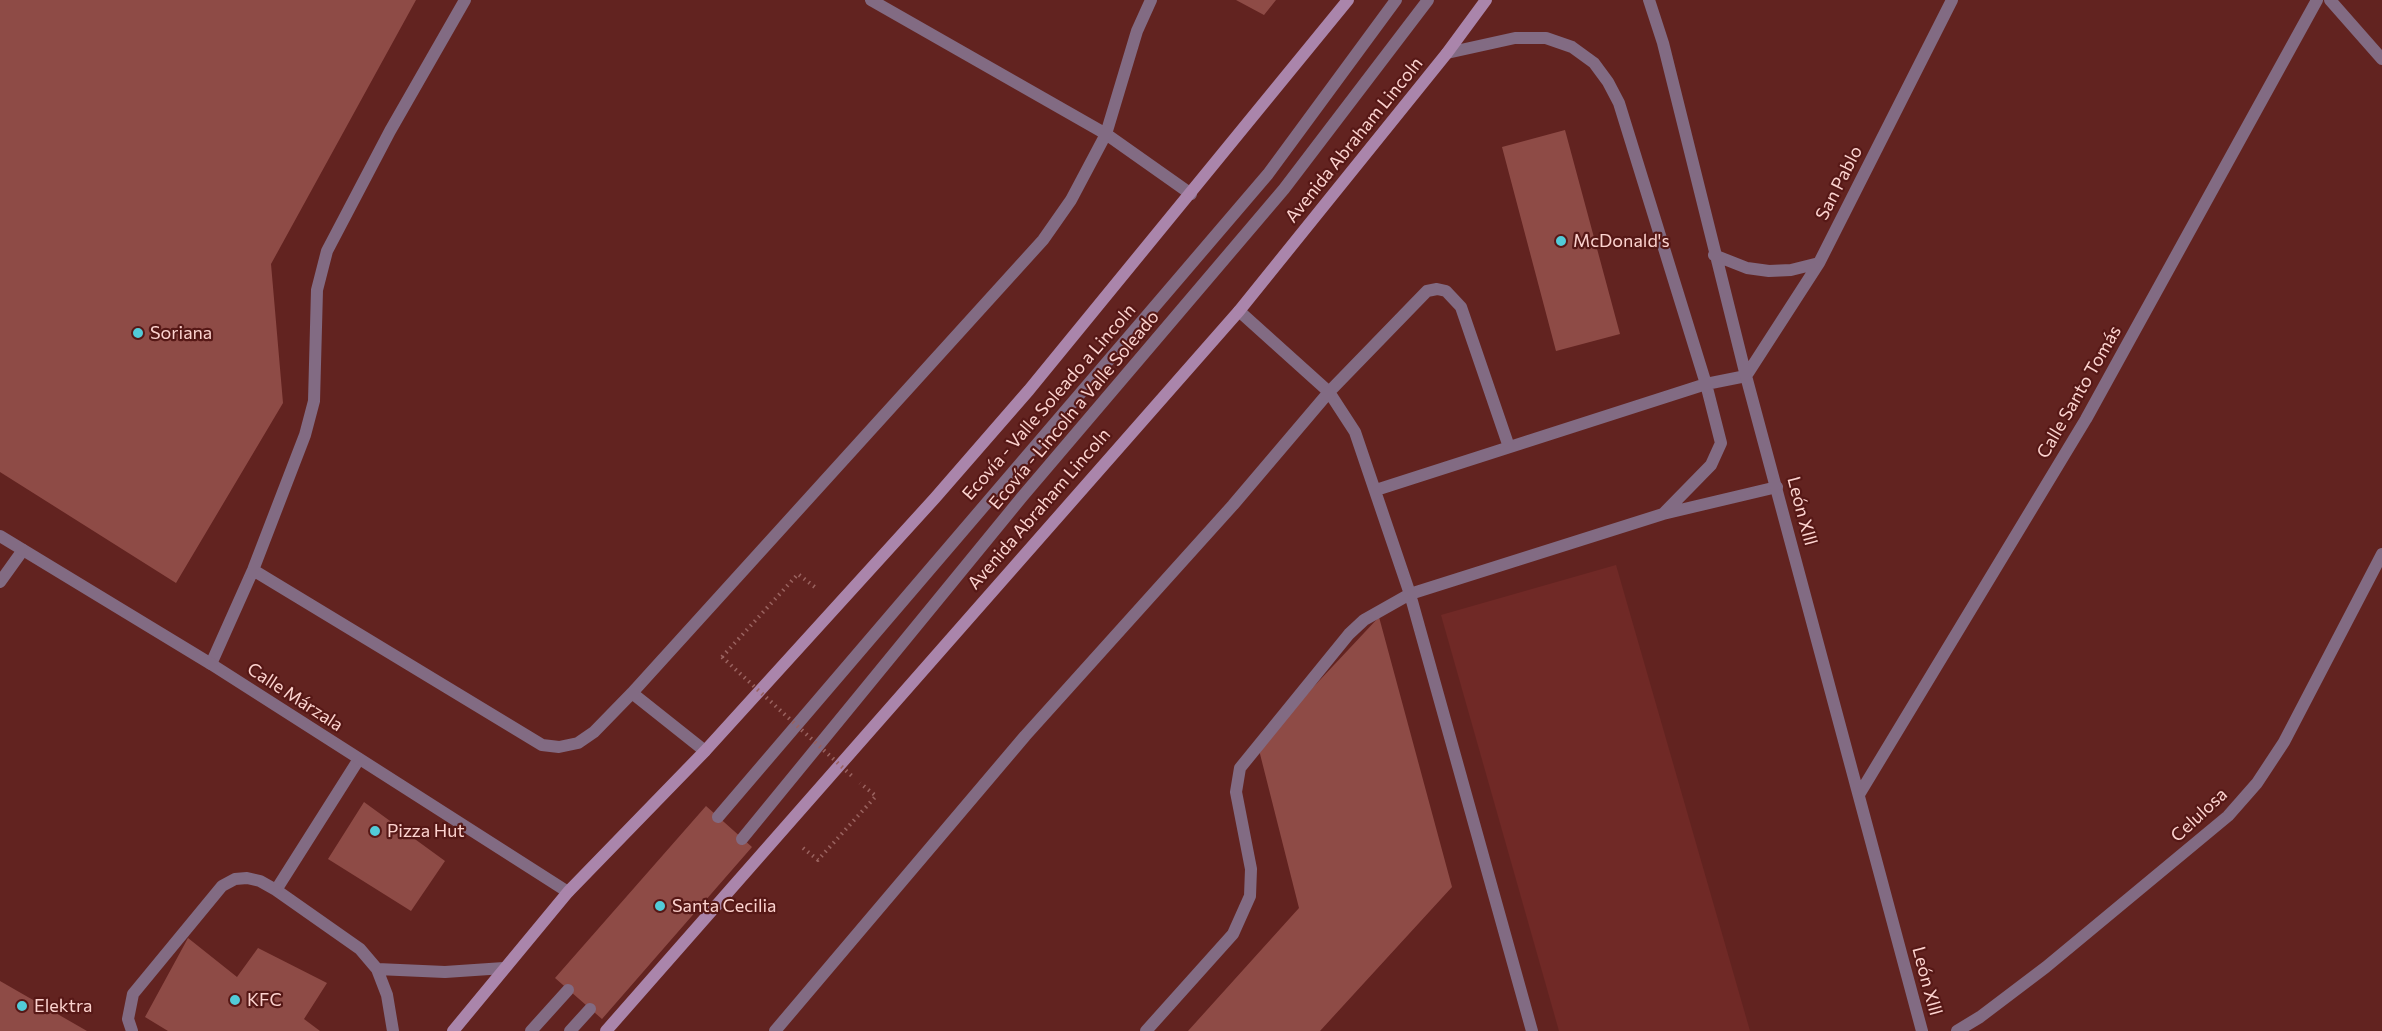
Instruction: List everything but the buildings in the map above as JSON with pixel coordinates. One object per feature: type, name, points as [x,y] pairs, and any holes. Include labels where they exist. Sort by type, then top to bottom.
[{"type":"main road","points":[[453,1031],[568,892],[705,751],[951,480],[1191,194],[1348,0]]},
{"type":"main road","name":"Avenida Abraham Lincoln","points":[[606,1031],[1239,311],[1447,53],[1486,0]]},
{"type":"street","points":[[211,664],[253,570],[305,435],[314,401],[317,290],[327,251],[390,130],[465,0]]},
{"type":"street","points":[[871,0],[1106,135],[1191,194]]},
{"type":"street","points":[[253,570],[542,745],[559,747],[578,743],[594,732],[633,693],[1043,240],[1071,200],[1106,135],[1137,31],[1151,0]]},
{"type":"street","name":"Ecovía - Valle Soleado a Lincoln","points":[[718,817],[1268,174],[1396,0]]},
{"type":"street","name":"Ecovía - Lincoln a Valle Soleado","points":[[742,839],[1022,497],[1284,189],[1428,0]]},
{"type":"street","name":"León Xlll","points":[[1649,0],[1663,43],[1714,255],[1922,1031]]},
{"type":"street","name":"San Pablo","points":[[1746,376],[1819,263],[1952,0]]},
{"type":"street","name":"Calle Santo Tomás","points":[[1860,794],[2086,419],[2317,0]]},
{"type":"street","points":[[2330,0],[2382,59]]},
{"type":"street","points":[[1447,53],[1515,38],[1546,38],[1572,47],[1594,63],[1608,82],[1619,103],[1706,384],[1721,443],[1719,454],[1712,465],[1663,514]]},
{"type":"street","points":[[1714,255],[1747,268],[1769,271],[1791,270],[1819,263]]},
{"type":"street","points":[[775,1031],[1025,736],[1233,506],[1329,392],[1421,297],[1437,289],[1446,291],[1461,308],[1509,447]]},
{"type":"street","points":[[1239,311],[1329,392],[1355,432],[1410,594],[1532,1031]]},
{"type":"street","points":[[1376,490],[1706,384],[1746,376]]},
{"type":"street","points":[[1146,1031],[1233,934],[1250,896],[1248,850],[1236,792],[1240,768],[1349,634],[1380,609],[1410,594],[1663,514],[1777,487]]},
{"type":"street","name":"Calle Márzala","points":[[0,536],[211,664],[568,892]]},
{"type":"street","points":[[0,582],[23,550]]},
{"type":"street","name":"Celulosa","points":[[1957,1031],[1980,1017],[2046,967],[2193,848],[2228,816],[2257,783],[2284,742],[2382,554]]},
{"type":"street","points":[[633,693],[705,751]]},
{"type":"street","points":[[276,890],[359,759]]},
{"type":"street","points":[[132,1031],[128,1019],[133,994],[222,886],[235,879],[247,878],[260,880],[276,890],[360,949],[378,969],[387,995],[393,1031]]},
{"type":"street","points":[[378,969],[445,972],[504,968]]},
{"type":"street","points":[[531,1031],[568,990]]},
{"type":"street","points":[[570,1031],[590,1009]]},
{"type":"path","points":[[798,574],[722,657],[876,796],[818,860]]},
{"type":"shaded area","points":[[1616,565],[1750,1031],[1559,1031],[1441,615]]},
{"type":"place","name":"McDonald's","points":[[1561,241]]},
{"type":"place","name":"Soriana","points":[[138,333]]},
{"type":"place","name":"Pizza Hut","points":[[375,831]]},
{"type":"place","name":"Santa Cecilia","points":[[660,906]]},
{"type":"place","name":"KFC","points":[[235,1000]]},
{"type":"place","name":"Elektra","points":[[22,1006]]}]
